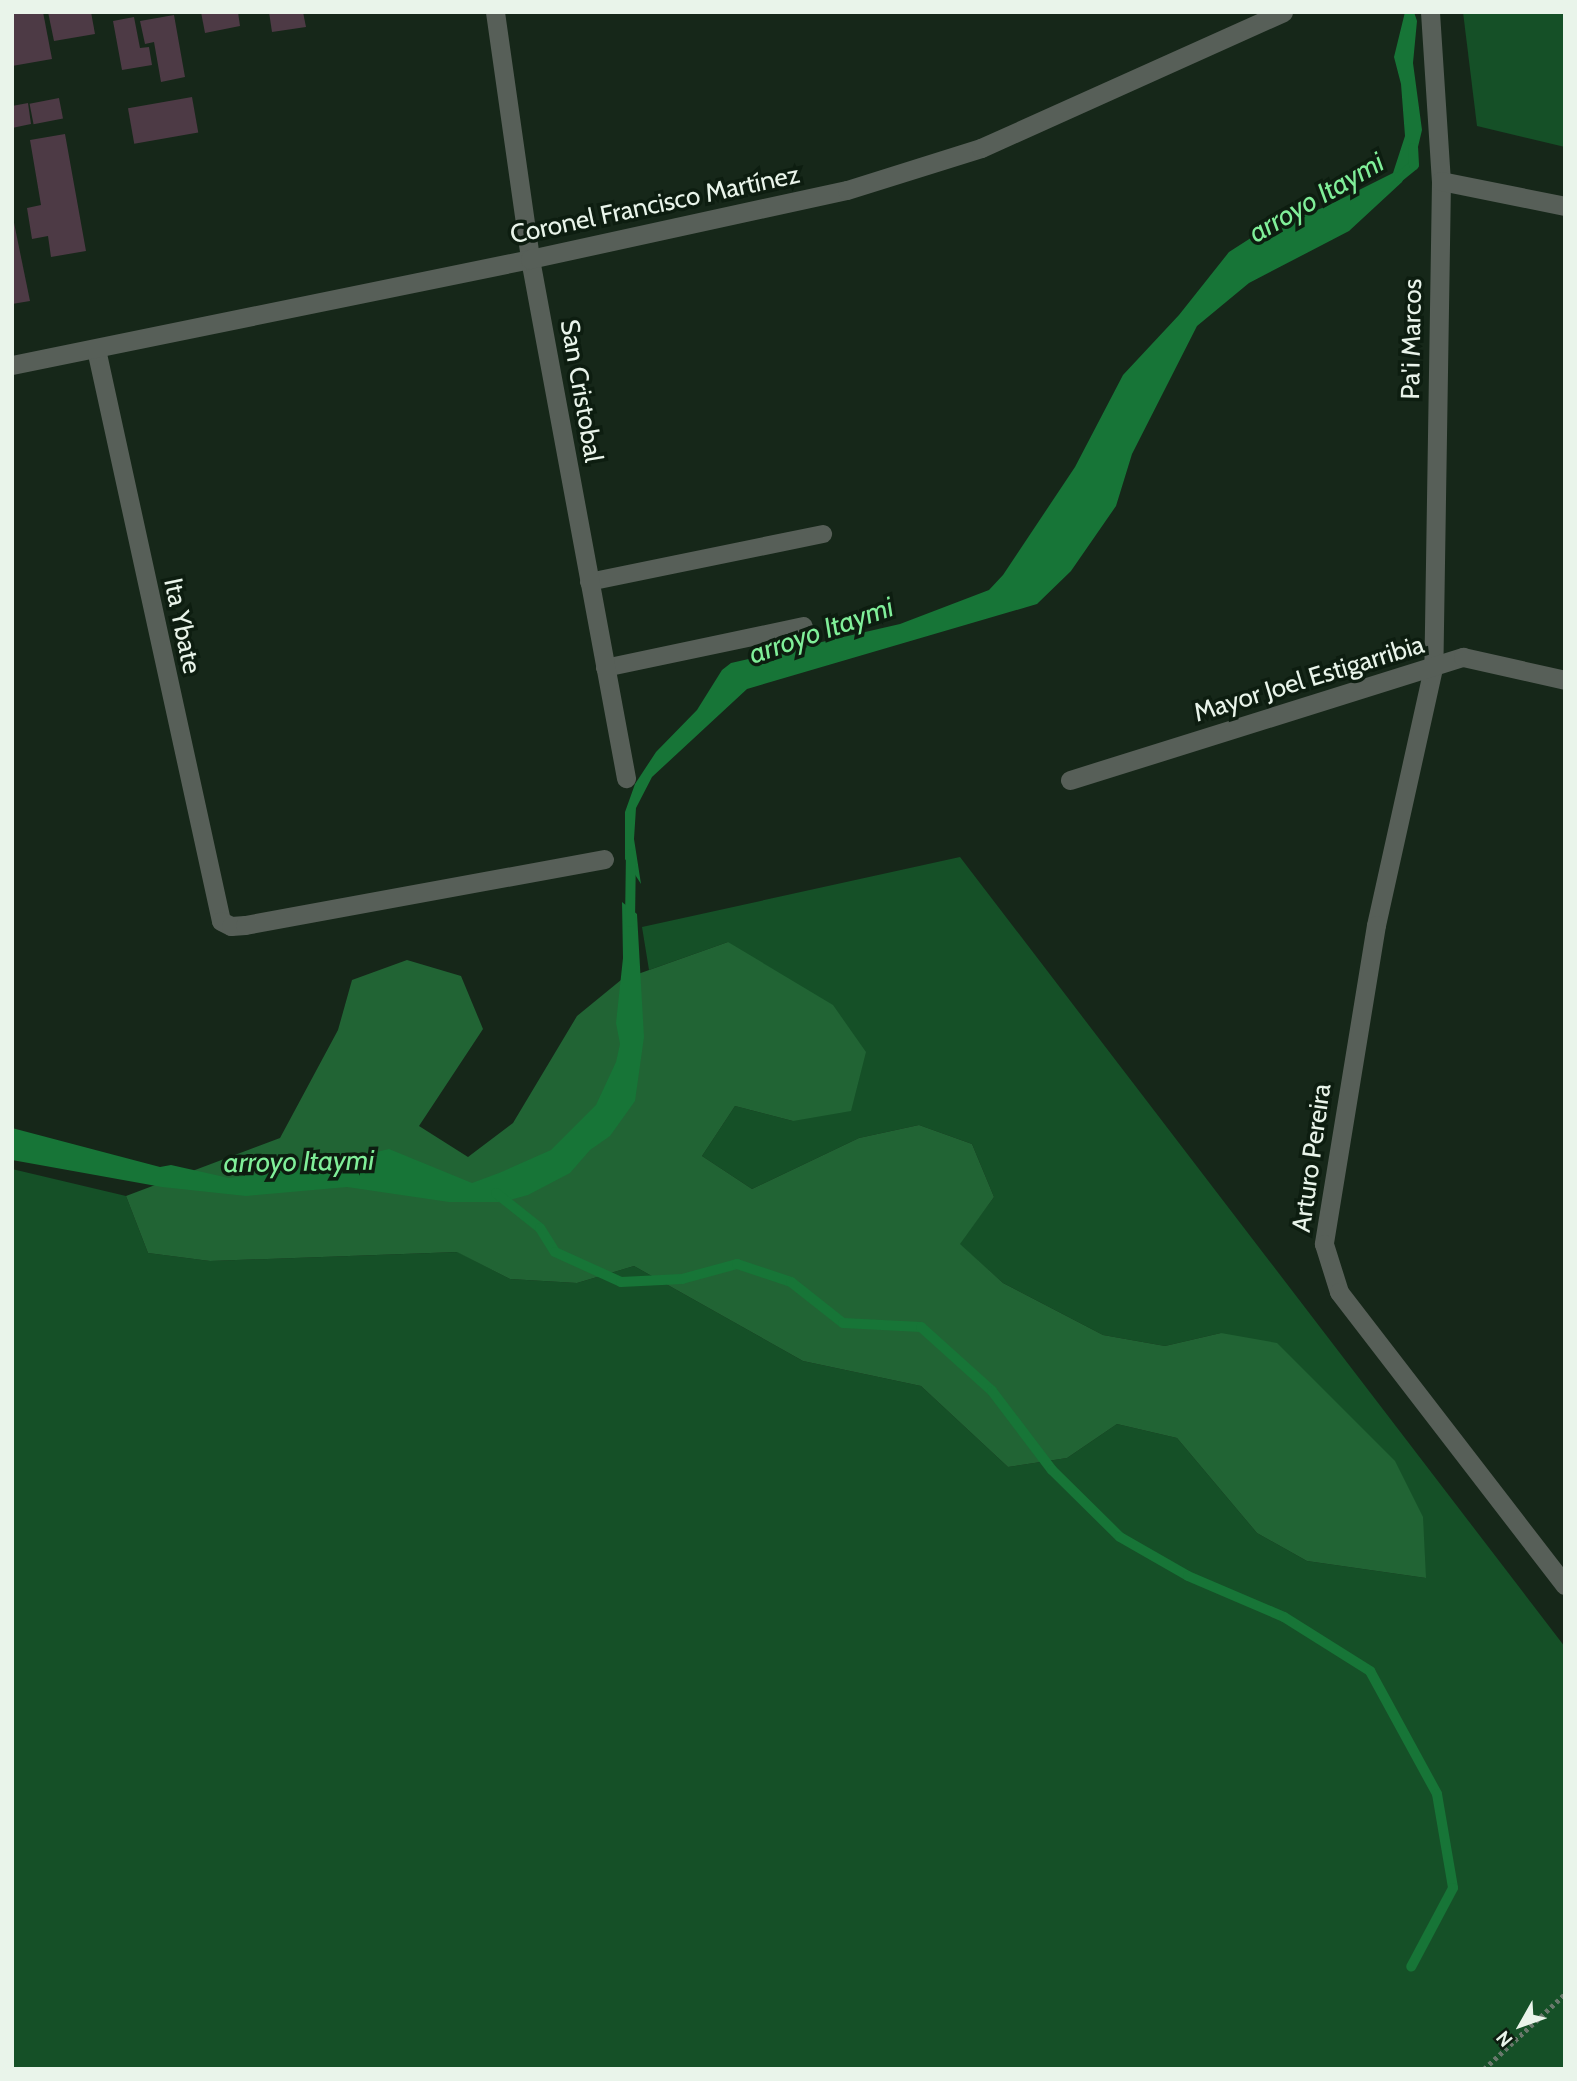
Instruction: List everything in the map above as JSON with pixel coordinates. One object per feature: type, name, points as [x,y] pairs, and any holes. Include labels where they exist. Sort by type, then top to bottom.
[{"type":"street","name":"San Cristobal","points":[[495,12],[530,260],[626,778]]},
{"type":"street","name":"Coronel Francisco Martínez","points":[[12,365],[530,260],[847,190],[981,148],[1283,12]]},
{"type":"street","name":"Pa'i Marcos","points":[[1430,12],[1441,181],[1433,668]]},
{"type":"street","points":[[1441,181],[1565,206]]},
{"type":"street","name":"Ita Ybate","points":[[96,349],[221,921],[231,926],[245,925],[604,859]]},
{"type":"street","name":"Mayor Joel Estigarribia","points":[[1070,780],[1463,657],[1565,680]]},
{"type":"street","name":"Arturo Pereira","points":[[1433,668],[1376,925],[1324,1244],[1339,1292],[1565,1586]]},
{"type":"lane","points":[[589,582],[823,534]]},
{"type":"lane","points":[[605,668],[804,626]]},
{"type":"path","points":[[1484,2069],[1565,1994]]},
{"type":"shaded area","points":[[1405,12],[1414,12],[1417,21],[1413,63],[1422,130],[1417,151],[1402,182],[1349,231],[1249,283],[1197,326],[1132,454],[1116,506],[1071,571],[1037,604],[747,689],[652,777],[636,808],[634,839],[641,884],[625,859],[625,812],[635,784],[656,752],[697,710],[722,670],[731,663],[900,624],[989,590],[1003,575],[1075,467],[1123,375],[1179,315],[1229,252],[1257,234],[1327,206],[1393,173],[1405,136],[1401,84],[1394,57]]},
{"type":"shaded area","points":[[1463,12],[1565,12],[1565,147],[1477,126]]},
{"type":"shaded area","points":[[960,857],[1565,1647],[1565,2069],[12,2069],[12,1169],[126,1196],[148,1253],[210,1261],[458,1252],[510,1279],[577,1283],[634,1266],[803,1361],[921,1386],[1008,1467],[1067,1458],[1117,1424],[1177,1438],[1257,1533],[1307,1561],[1426,1578],[1221,1333],[1165,1346],[1103,1335],[1003,1283],[959,1244],[994,1197],[972,1144],[919,1125],[859,1138],[752,1189],[702,1156],[735,1106],[793,1121],[728,942],[649,970],[642,927]]},
{"type":"shaded area","points":[[622,902],[637,914],[644,1037],[635,1101],[610,1136],[590,1150],[570,1173],[528,1195],[503,1202],[449,1202],[347,1187],[246,1196],[162,1187],[12,1160],[12,1128],[160,1167],[171,1165],[229,1178],[317,1166],[389,1149],[472,1183],[499,1173],[551,1150],[596,1105],[616,1062],[620,1044],[616,1023],[623,958]]},
{"type":"shaded area","points":[[728,942],[833,1005],[866,1052],[851,1111],[793,1121],[735,1106],[702,1156],[752,1189],[859,1138],[919,1125],[972,1144],[994,1197],[960,1244],[1003,1283],[1103,1335],[1165,1346],[1221,1333],[1277,1343],[1395,1461],[1423,1517],[1426,1578],[1307,1561],[1257,1533],[1177,1438],[1117,1424],[1067,1458],[1008,1467],[921,1386],[803,1361],[634,1266],[577,1283],[510,1279],[457,1252],[210,1261],[148,1253],[126,1196],[280,1138],[338,1030],[352,980],[407,960],[461,976],[483,1029],[419,1126],[468,1157],[513,1123],[577,1016],[621,980]]},
{"type":"building","points":[[12,12],[43,12],[52,59],[12,66]]},
{"type":"building","points":[[48,12],[91,12],[95,34],[54,41]]},
{"type":"building","points":[[201,12],[238,12],[240,26],[205,33]]},
{"type":"building","points":[[269,12],[303,12],[306,27],[272,32]]},
{"type":"building","points":[[174,15],[185,77],[161,82],[154,42],[145,44],[140,21]]},
{"type":"building","points":[[134,17],[140,48],[149,47],[152,65],[122,70],[113,21]]},
{"type":"building","points":[[192,97],[198,132],[134,144],[128,108]]},
{"type":"building","points":[[59,98],[63,119],[34,124],[30,104]]},
{"type":"building","points":[[28,103],[31,124],[12,128],[12,106]]},
{"type":"building","points":[[65,134],[86,251],[51,257],[48,236],[32,239],[27,208],[41,205],[30,140]]},
{"type":"building","points":[[12,213],[30,301],[12,304]]},
{"type":"waterway","name":"arroyo Itaymi","points":[[1399,177],[1414,165],[1413,148]]},
{"type":"waterway","name":"arroyo Itaymi","points":[[630,922],[631,854]]},
{"type":"waterway","points":[[496,1193],[540,1228],[555,1252],[621,1282],[682,1279],[737,1264],[791,1282],[843,1323],[921,1327],[992,1391],[1052,1470],[1120,1537],[1188,1576],[1284,1617],[1370,1671],[1437,1794],[1453,1888],[1411,1967]]}]
